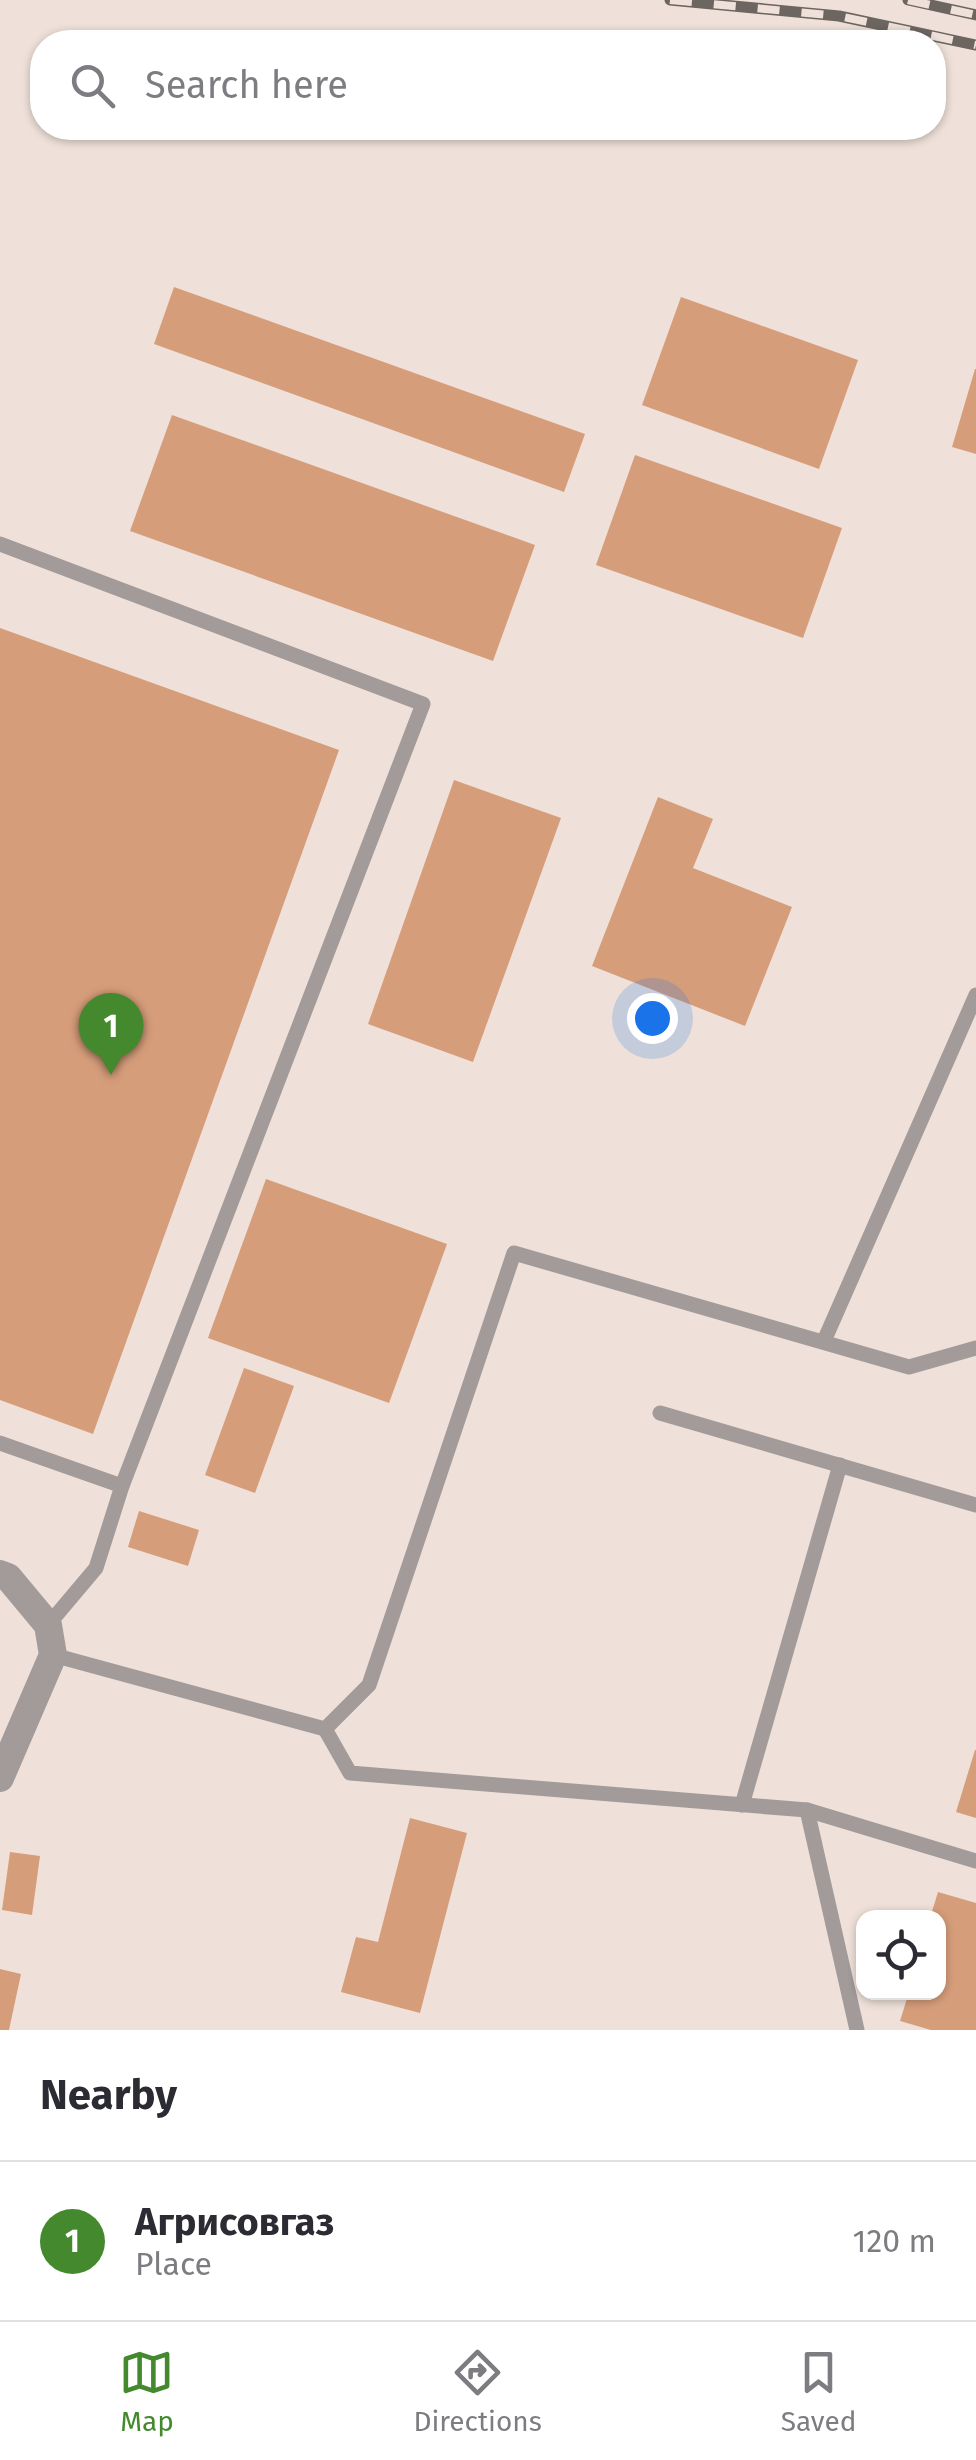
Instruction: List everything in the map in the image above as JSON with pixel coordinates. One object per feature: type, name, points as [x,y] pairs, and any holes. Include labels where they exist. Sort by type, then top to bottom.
[{"type":"street","points":[[0,1574],[8,1578],[48,1624],[53,1655],[0,1778]]},
{"type":"lane","points":[[0,544],[423,704],[122,1486],[96,1568],[48,1624]]},
{"type":"lane","points":[[824,1341],[976,995]]},
{"type":"lane","points":[[325,1729],[369,1685],[514,1252],[909,1367],[976,1348]]},
{"type":"lane","points":[[660,1413],[976,1505]]},
{"type":"lane","points":[[0,1443],[122,1486]]},
{"type":"lane","points":[[742,1805],[840,1466]]},
{"type":"lane","points":[[53,1655],[325,1729],[350,1773],[807,1810],[976,1861]]},
{"type":"lane","points":[[807,1810],[857,2030]]},
{"type":"building","points":[[174,287],[585,434],[564,492],[154,344]]},
{"type":"building","points":[[681,297],[858,360],[819,469],[642,405]]},
{"type":"building","points":[[976,369],[976,454],[952,447]]},
{"type":"building","points":[[172,415],[535,545],[493,661],[130,531]]},
{"type":"building","points":[[635,455],[842,528],[803,638],[596,565]]},
{"type":"building","points":[[0,628],[339,750],[93,1434],[0,1400]]},
{"type":"building","points":[[454,780],[561,818],[473,1062],[368,1024]]},
{"type":"building","points":[[658,797],[713,819],[693,868],[792,907],[745,1026],[592,966]]},
{"type":"building","points":[[266,1179],[447,1244],[389,1403],[208,1338]]},
{"type":"building","points":[[244,1368],[294,1386],[255,1493],[205,1475]]},
{"type":"building","points":[[139,1511],[199,1530],[188,1566],[128,1547]]},
{"type":"building","points":[[976,1750],[976,1818],[956,1812]]},
{"type":"building","points":[[410,1818],[467,1833],[420,2013],[341,1992],[356,1937],[378,1942]]},
{"type":"building","points":[[10,1852],[40,1856],[32,1915],[2,1910]]},
{"type":"building","points":[[938,1892],[976,1903],[976,2030],[931,2030],[900,2021],[907,2000],[946,2000],[946,1910],[932,1910]]},
{"type":"building","points":[[0,1969],[21,1974],[9,2030],[0,2030]]},
{"type":"railway","points":[[670,0],[839,16],[905,30]]},
{"type":"railway","points":[[908,0],[976,15]]},
{"type":"railway","points":[[946,39],[976,45]]},
{"type":"place","name":"Агрисовгаз","points":[[111,1075]]}]
